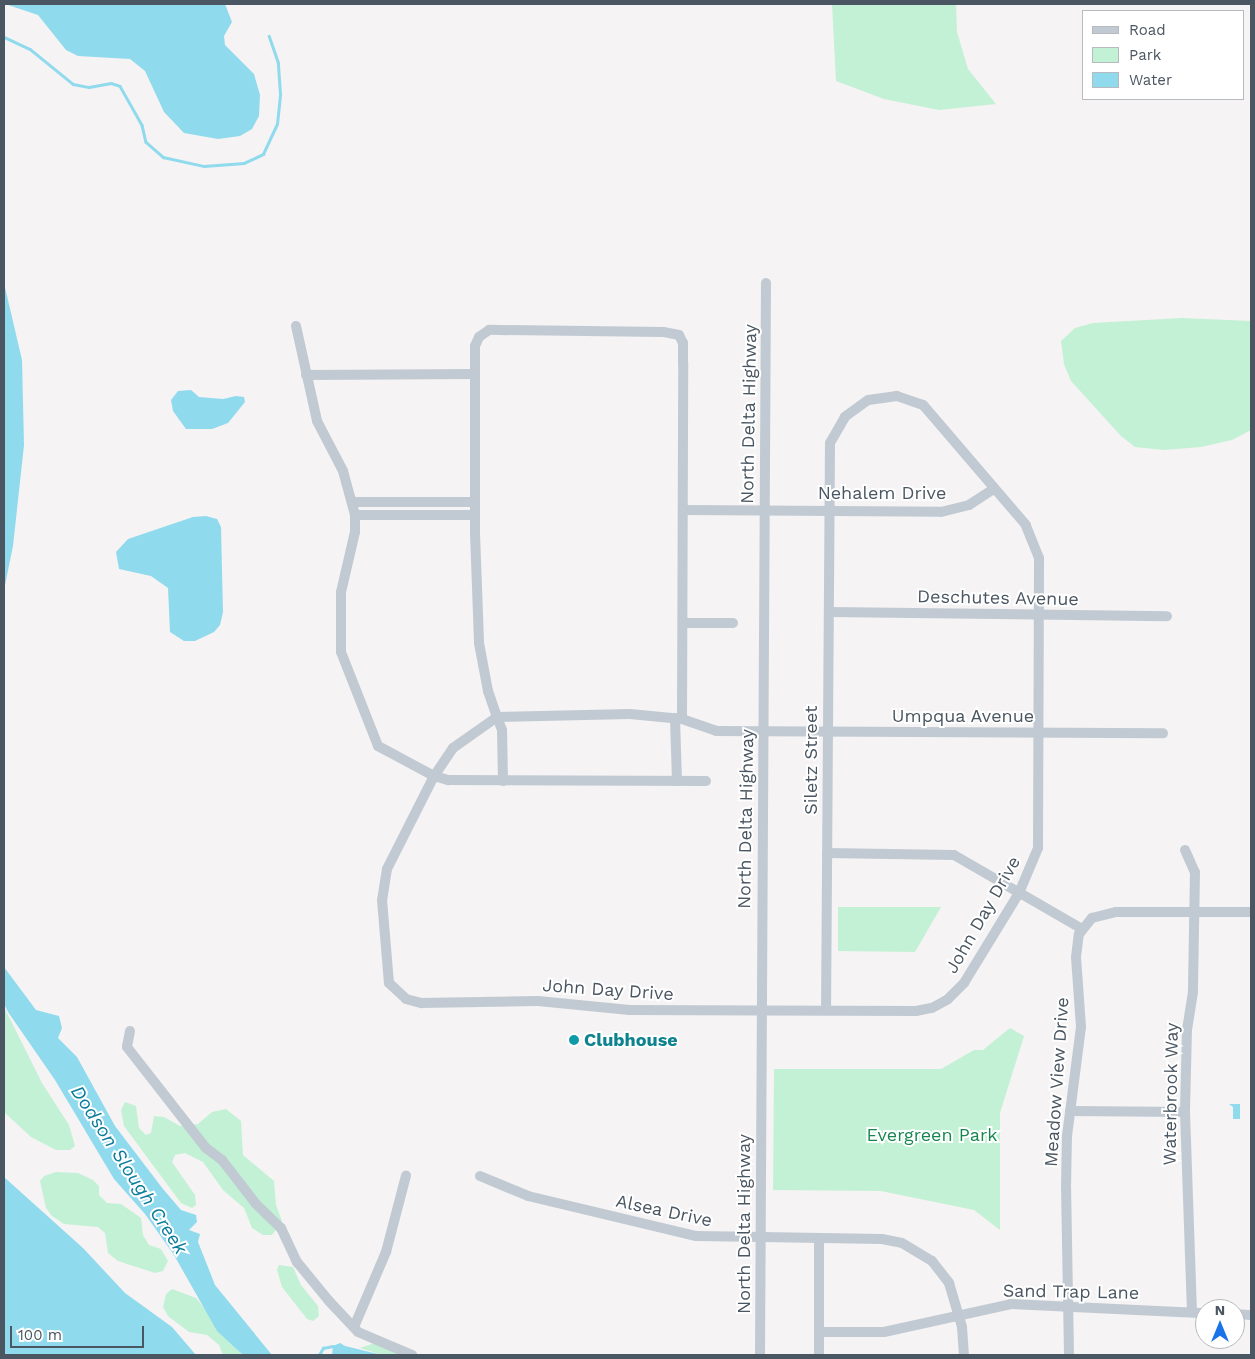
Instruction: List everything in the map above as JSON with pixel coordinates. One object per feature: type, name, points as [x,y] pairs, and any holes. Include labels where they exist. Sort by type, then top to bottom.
[{"type":"street","name":"North Delta Highway","points":[[760,1355],[760,1011],[766,283]]},
{"type":"street","points":[[296,326],[317,421],[343,471],[353,502],[355,532],[341,592],[341,652],[378,746],[434,776],[448,780],[706,781]]},
{"type":"street","points":[[504,780],[502,730],[488,691],[479,643],[474,516],[475,346],[479,337],[489,330],[663,332],[678,335],[683,353],[684,623],[677,781]]},
{"type":"street","points":[[306,375],[475,374]]},
{"type":"street","name":"John Day Drive","points":[[497,717],[453,748],[434,776],[387,869],[382,900],[389,983],[406,999],[421,1003],[522,1001],[606,1009],[760,1011],[916,1011],[942,1003],[964,983],[1019,892],[1038,848],[1038,548],[1026,525],[931,412],[910,399],[885,396],[868,400],[854,408],[833,434],[828,453],[828,510]]},
{"type":"street","name":"Nehalem Drive","points":[[683,510],[764,509],[942,512],[969,505],[994,489]]},
{"type":"street","points":[[353,502],[475,502]]},
{"type":"street","name":"Siletz Street","points":[[826,1010],[828,510]]},
{"type":"street","points":[[355,515],[474,516]]},
{"type":"street","name":"Deschutes Avenue","points":[[829,612],[1167,616]]},
{"type":"street","points":[[684,623],[733,623]]},
{"type":"street","name":"Umpqua Avenue","points":[[497,717],[630,714],[679,718],[716,732],[1163,733]]},
{"type":"street","name":"Waterbrook Way","points":[[1185,850],[1195,872],[1193,992],[1187,1029],[1185,1112],[1192,1312]]},
{"type":"street","points":[[827,853],[943,853],[954,855],[1082,929],[1092,918],[1101,914],[1195,911],[1251,912]]},
{"type":"street","name":"Meadow View Drive","points":[[1069,1355],[1066,1187],[1070,1111],[1081,1027],[1076,949],[1082,929]]},
{"type":"street","points":[[130,1031],[127,1046],[206,1148],[222,1160],[245,1192],[281,1228],[306,1272],[354,1327],[412,1355]]},
{"type":"street","points":[[1070,1111],[1185,1112]]},
{"type":"street","points":[[354,1327],[384,1258],[406,1176]]},
{"type":"street","name":"Alsea Drive","points":[[480,1176],[528,1196],[670,1232],[720,1238],[882,1239],[919,1250],[944,1275],[959,1314],[964,1355]]},
{"type":"street","points":[[819,1355],[820,1239]]},
{"type":"street","name":"Sand Trap Lane","points":[[819,1332],[884,1332],[1005,1304],[1192,1312]]},
{"type":"green space","points":[[832,4],[956,4],[957,32],[968,69],[996,104],[939,110],[884,99],[836,81]]},
{"type":"green space","points":[[1182,318],[1251,321],[1251,430],[1232,440],[1201,447],[1164,450],[1135,447],[1121,436],[1071,381],[1064,364],[1061,341],[1075,328],[1093,323]]},
{"type":"green space","points":[[838,907],[941,907],[915,952],[838,951]]},
{"type":"green space","points":[[4,1007],[42,1083],[69,1125],[75,1146],[70,1150],[56,1150],[31,1137],[4,1112]]},
{"type":"green space","name":"Evergreen Park","points":[[1010,1028],[1024,1036],[1000,1113],[1000,1230],[974,1210],[881,1191],[773,1190],[774,1069],[941,1069],[974,1050],[983,1050]]},
{"type":"green space","points":[[125,1102],[136,1106],[139,1128],[146,1135],[151,1133],[154,1116],[164,1117],[180,1126],[198,1124],[212,1112],[226,1109],[241,1121],[243,1155],[274,1181],[276,1205],[282,1221],[272,1235],[263,1235],[252,1228],[244,1208],[223,1190],[203,1162],[185,1153],[175,1155],[172,1162],[195,1195],[196,1205],[192,1208],[181,1203],[124,1126],[121,1110]]},
{"type":"green space","points":[[56,1172],[78,1173],[93,1180],[99,1186],[99,1195],[107,1203],[121,1204],[141,1218],[143,1235],[149,1245],[161,1249],[168,1261],[163,1271],[155,1273],[118,1261],[108,1253],[105,1233],[98,1227],[64,1224],[52,1216],[46,1208],[40,1181],[44,1176]]},
{"type":"green space","points":[[279,1265],[293,1267],[301,1285],[318,1306],[319,1316],[313,1321],[307,1319],[282,1287],[277,1270]]},
{"type":"green space","points":[[172,1289],[196,1298],[242,1355],[223,1355],[219,1345],[207,1335],[189,1332],[168,1316],[163,1307],[166,1294]]},
{"type":"green space","points":[[375,1343],[400,1355],[382,1355],[360,1348]]},
{"type":"water","points":[[5,4],[225,4],[232,22],[224,36],[225,45],[254,74],[260,95],[259,116],[252,129],[240,136],[218,139],[184,133],[164,112],[145,71],[130,59],[78,56],[66,50],[38,15]]},
{"type":"water","points":[[4,283],[22,360],[24,445],[13,546],[4,590]]},
{"type":"water","points":[[191,390],[199,397],[223,399],[236,396],[244,397],[245,402],[228,423],[212,429],[186,429],[173,411],[171,400],[178,391]]},
{"type":"water","points":[[206,516],[217,519],[221,527],[223,612],[220,625],[214,632],[195,641],[184,641],[170,632],[168,588],[151,576],[119,569],[116,552],[128,539],[193,517]]},
{"type":"water","points":[[4,967],[36,1010],[59,1016],[62,1028],[58,1038],[77,1057],[115,1126],[163,1189],[181,1210],[196,1215],[197,1222],[189,1230],[200,1234],[198,1242],[215,1285],[272,1355],[243,1355],[217,1331],[174,1255],[145,1214],[114,1179],[55,1080],[8,1012],[4,1004]]},
{"type":"water","points":[[1229,1104],[1240,1104],[1240,1119],[1233,1119],[1233,1107]]},
{"type":"water","points":[[4,1177],[83,1248],[125,1293],[172,1327],[196,1355],[4,1355]]},
{"type":"water","points":[[340,1343],[345,1346],[382,1355],[332,1355],[333,1346]]},
{"type":"waterway","points":[[4,37],[30,49],[73,84],[89,87],[111,83],[120,86],[142,125],[146,142],[163,157],[204,166],[244,163],[263,154],[277,124],[280,94],[278,63],[269,37]]},
{"type":"waterway","name":"Dodson Slough Creek","points":[[319,1355],[323,1348],[333,1346]]},
{"type":"place","name":"Clubhouse","points":[[574,1040]]}]
